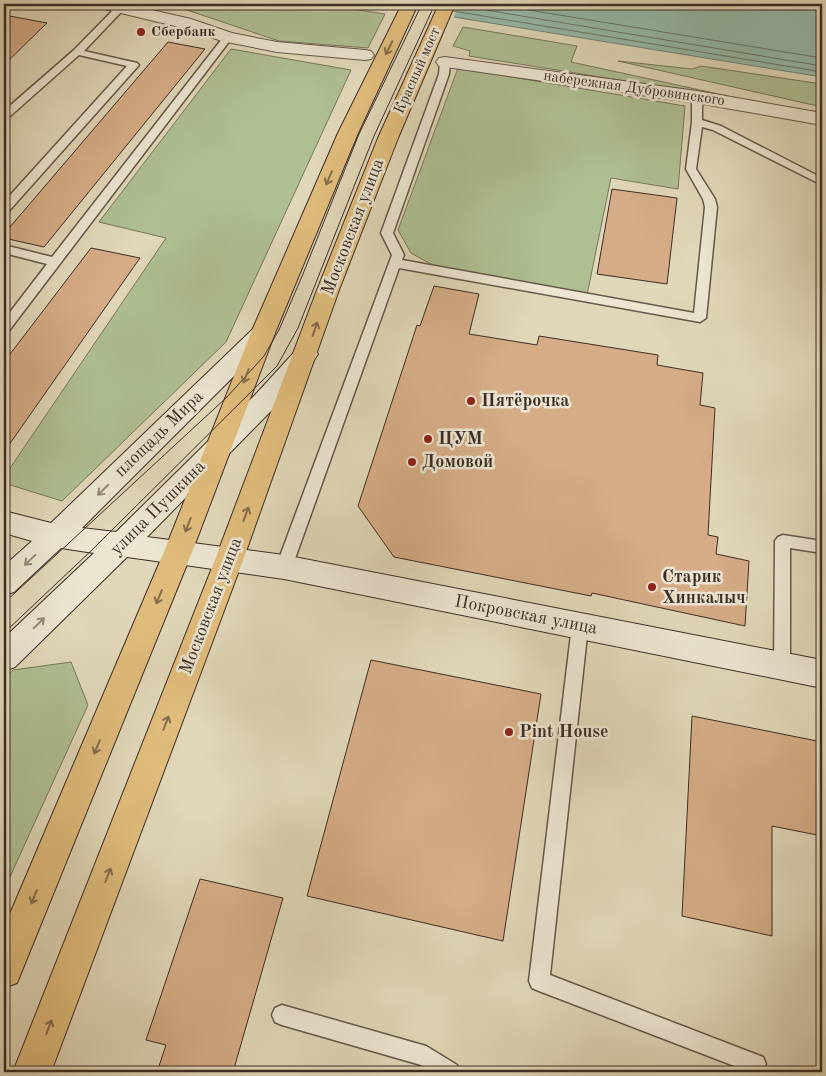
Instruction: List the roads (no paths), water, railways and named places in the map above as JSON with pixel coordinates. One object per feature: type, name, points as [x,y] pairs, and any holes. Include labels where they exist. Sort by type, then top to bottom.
[{"type":"main road","name":"Красный мост","points":[[263,333],[348,133],[410,4]]},
{"type":"main road","name":"Красный мост","points":[[388,138],[447,4]]},
{"type":"main road","name":"Московская улица","points":[[32,1072],[230,560],[328,290],[388,138]]},
{"type":"main road","points":[[4,970],[178,552],[263,333]]},
{"type":"street","points":[[114,5],[185,23],[228,37],[277,47],[365,55]]},
{"type":"street","name":"набережная Дубровинского","points":[[446,62],[697,97],[822,119]]},
{"type":"street","name":"площадь Мира","points":[[56,536],[263,333]]},
{"type":"street","name":"улица Пушкина","points":[[4,656],[122,544],[264,402],[306,354]]},
{"type":"street","name":"Покровская улица","points":[[4,522],[56,536],[284,567],[822,674]]},
{"type":"street","points":[[4,583],[56,536]]},
{"type":"lane","points":[[4,116],[77,52],[114,5]]},
{"type":"lane","points":[[4,329],[228,37]]},
{"type":"lane","points":[[4,209],[134,65],[77,52]]},
{"type":"lane","points":[[284,567],[398,255],[386,233],[444,74],[446,62]]},
{"type":"lane","points":[[395,263],[700,318],[710,207],[709,199],[691,169],[697,122],[697,97]]},
{"type":"lane","points":[[697,122],[717,128],[822,182]]},
{"type":"lane","points":[[4,249],[55,262]]},
{"type":"lane","points":[[782,666],[783,541],[822,547]]},
{"type":"lane","points":[[580,626],[539,981],[756,1064]]},
{"type":"lane","points":[[282,1015],[426,1056],[450,1072]]},
{"type":"water","points":[[374,4],[822,4],[822,77]]},
{"type":"tram line","points":[[4,603],[227,397],[264,356],[279,330],[303,274],[359,134],[422,4]]},
{"type":"tram line","points":[[4,633],[93,549],[277,366],[298,328],[374,136],[435,4]]},
{"type":"place","name":"Сбербанк","points":[[141,32]]},
{"type":"place","name":"Пятёрочка","points":[[471,401]]},
{"type":"place","name":"ЦУМ","points":[[428,439]]},
{"type":"place","name":"Домовой","points":[[412,462]]},
{"type":"place","name":"Старик Хинкалыч","points":[[652,587]]},
{"type":"place","name":"Pint House","points":[[509,732]]}]
